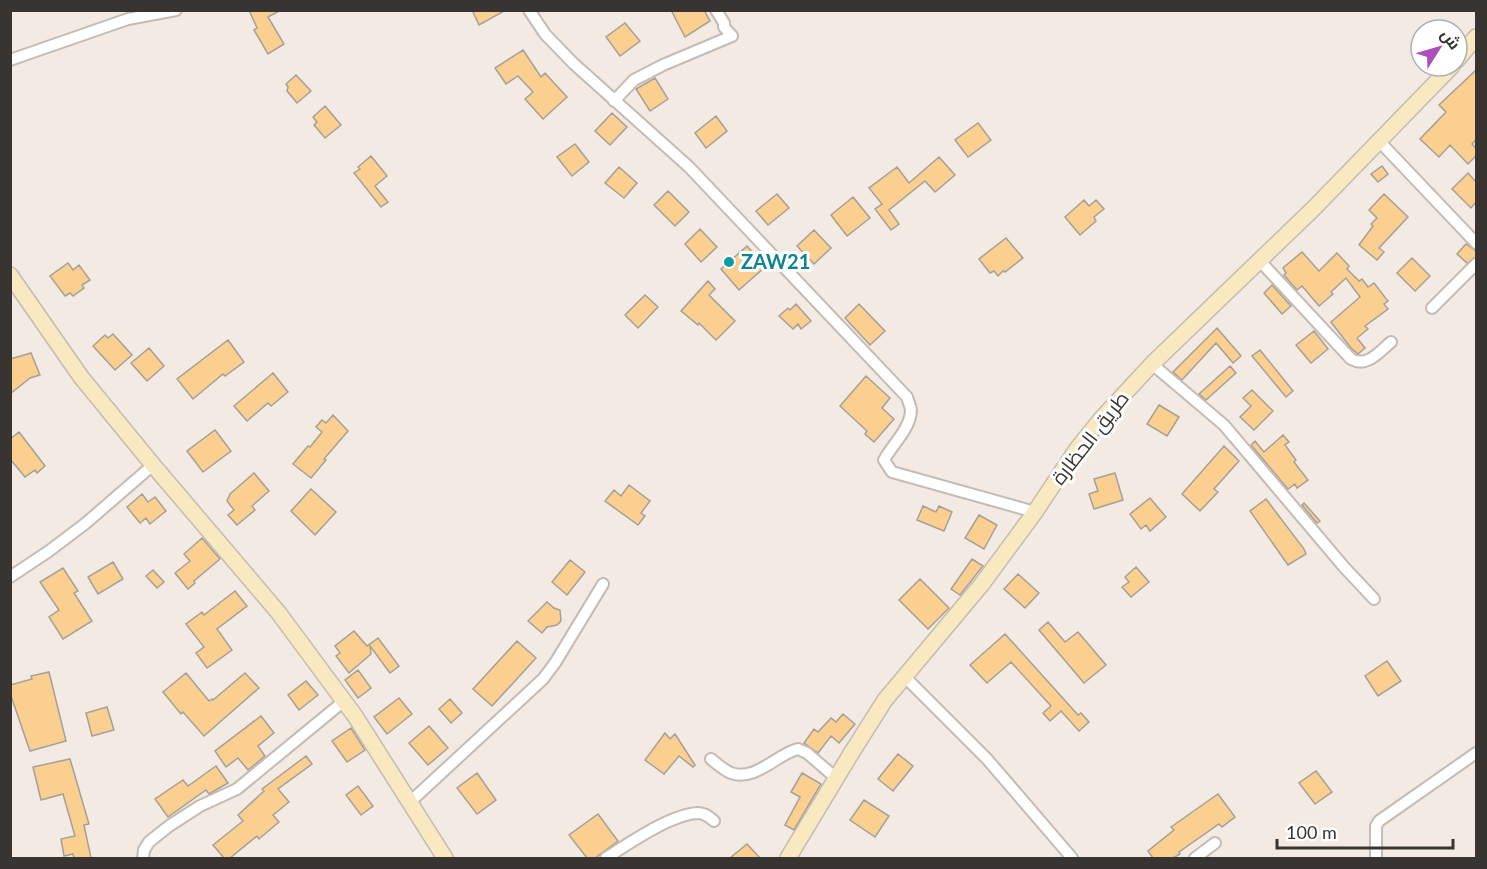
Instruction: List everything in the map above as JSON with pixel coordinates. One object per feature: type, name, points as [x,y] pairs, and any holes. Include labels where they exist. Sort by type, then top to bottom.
[{"type":"street","points":[[10,60],[128,19],[176,10]]},
{"type":"street","points":[[530,10],[545,34],[573,63],[688,167],[907,397],[911,411],[906,427],[884,460],[892,472],[1035,512]]},
{"type":"street","points":[[614,101],[634,80],[663,65],[732,36],[724,27],[716,10]]},
{"type":"street","name":"طريق الحظارة","points":[[788,858],[868,725],[904,676],[982,584],[1035,512],[1077,449],[1101,420],[1152,364],[1260,261],[1440,78]]},
{"type":"street","points":[[1380,141],[1476,243]]},
{"type":"street","points":[[1260,261],[1351,360],[1364,362],[1391,342]]},
{"type":"street","points":[[1432,308],[1476,264]]},
{"type":"street","points":[[10,275],[81,377],[278,612],[344,701],[445,858]]},
{"type":"street","points":[[1152,364],[1224,425],[1344,567],[1374,598]]},
{"type":"street","points":[[10,576],[49,551],[86,523],[153,465]]},
{"type":"street","points":[[410,802],[543,679],[603,584]]},
{"type":"street","points":[[904,676],[987,759],[1072,858]]},
{"type":"street","points":[[143,858],[144,850],[149,842],[169,826],[200,807],[237,789],[344,701]]},
{"type":"street","points":[[711,759],[732,773],[741,774],[753,772],[795,750],[802,750],[837,778]]},
{"type":"street","points":[[1376,858],[1376,826],[1379,821],[1476,753]]},
{"type":"street","points":[[606,858],[640,836],[679,818],[698,813],[714,821]]},
{"type":"street","points":[[1195,858],[1215,843]]},
{"type":"building","points":[[249,10],[281,10],[268,17],[284,44],[268,54],[254,30],[257,28]]},
{"type":"building","points":[[472,10],[506,10],[479,25]]},
{"type":"building","points":[[671,10],[704,10],[710,21],[685,37]]},
{"type":"building","points":[[625,23],[640,41],[620,56],[606,37]]},
{"type":"building","points":[[523,50],[541,77],[545,73],[567,97],[543,119],[525,99],[533,92],[518,76],[506,84],[495,68]]},
{"type":"building","points":[[1476,70],[1476,140],[1472,144],[1476,148],[1476,156],[1468,164],[1450,145],[1439,157],[1420,139],[1446,112],[1439,105]]},
{"type":"building","points":[[296,75],[311,91],[297,103],[287,91],[286,84]]},
{"type":"building","points":[[655,78],[668,99],[650,111],[636,89]]},
{"type":"building","points":[[325,106],[341,125],[325,138],[314,125],[317,122],[313,117]]},
{"type":"building","points":[[612,113],[627,127],[610,145],[595,131]]},
{"type":"building","points":[[716,116],[727,131],[706,148],[695,133]]},
{"type":"building","points":[[978,123],[991,140],[968,157],[955,140]]},
{"type":"building","points":[[575,144],[589,162],[572,176],[557,157]]},
{"type":"building","points":[[371,156],[387,176],[375,186],[388,202],[381,207],[354,173]]},
{"type":"building","points":[[939,157],[955,175],[935,192],[925,181],[889,210],[899,224],[891,230],[875,209],[882,204],[869,188],[897,167],[909,183]]},
{"type":"building","points":[[1382,166],[1388,174],[1378,182],[1371,174]]},
{"type":"building","points":[[619,167],[637,183],[624,198],[605,183]]},
{"type":"building","points":[[1468,173],[1476,182],[1476,202],[1471,208],[1452,189]]},
{"type":"building","points":[[668,191],[689,212],[675,226],[654,205]]},
{"type":"building","points":[[777,194],[789,208],[768,225],[756,211]]},
{"type":"building","points":[[1384,194],[1408,217],[1379,248],[1384,252],[1377,260],[1359,245],[1377,218],[1369,210]]},
{"type":"building","points":[[853,197],[870,218],[847,236],[831,215]]},
{"type":"building","points":[[1084,200],[1089,206],[1096,200],[1104,209],[1094,217],[1096,221],[1080,235],[1065,217]]},
{"type":"building","points":[[700,229],[717,247],[701,262],[685,244]]},
{"type":"building","points":[[814,230],[831,248],[814,264],[797,246]]},
{"type":"building","points":[[1006,238],[1023,258],[998,276],[994,271],[990,273],[979,259]]},
{"type":"building","points":[[1466,244],[1476,251],[1476,257],[1467,263],[1457,254]]},
{"type":"building","points":[[747,246],[765,267],[739,290],[721,269]]},
{"type":"building","points":[[1302,252],[1319,271],[1337,253],[1349,266],[1347,269],[1359,281],[1362,279],[1368,287],[1374,283],[1388,301],[1384,304],[1388,309],[1365,326],[1368,329],[1357,338],[1365,348],[1358,354],[1331,322],[1360,297],[1346,278],[1319,306],[1302,286],[1297,290],[1284,275],[1286,273],[1283,268]]},
{"type":"building","points":[[1412,258],[1430,276],[1415,291],[1397,273]]},
{"type":"building","points":[[68,263],[73,270],[79,265],[90,280],[82,285],[84,288],[73,296],[70,293],[65,296],[50,276]]},
{"type":"building","points":[[708,281],[715,289],[709,295],[735,321],[716,340],[699,323],[698,325],[681,311]]},
{"type":"building","points":[[1272,285],[1291,306],[1282,314],[1264,293]]},
{"type":"building","points":[[645,295],[658,307],[638,328],[625,315]]},
{"type":"building","points":[[796,304],[811,321],[801,329],[798,324],[793,329],[779,316]]},
{"type":"building","points":[[859,304],[885,331],[870,345],[845,318]]},
{"type":"building","points":[[1217,328],[1241,356],[1233,363],[1216,343],[1182,380],[1173,372]]},
{"type":"building","points":[[1314,331],[1328,349],[1311,363],[1296,345]]},
{"type":"building","points":[[113,334],[132,355],[115,370],[93,346],[105,335],[108,338]]},
{"type":"building","points":[[228,340],[244,362],[225,376],[223,374],[193,399],[177,379]]},
{"type":"building","points":[[149,348],[164,366],[147,381],[131,363]]},
{"type":"building","points":[[1260,350],[1293,391],[1286,397],[1252,356]]},
{"type":"building","points":[[31,353],[40,375],[30,378],[10,394],[10,359]]},
{"type":"building","points":[[1230,366],[1236,373],[1206,400],[1199,394]]},
{"type":"building","points":[[273,373],[288,392],[271,406],[268,403],[247,421],[234,406]]},
{"type":"building","points":[[866,376],[890,398],[882,408],[894,419],[874,442],[865,434],[867,431],[840,406]]},
{"type":"building","points":[[1252,390],[1273,411],[1254,430],[1240,417],[1251,406],[1243,398]]},
{"type":"building","points":[[1159,405],[1179,417],[1167,436],[1147,424]]},
{"type":"building","points":[[333,415],[348,431],[311,478],[293,464],[322,432],[316,427],[322,420],[326,423]]},
{"type":"building","points":[[215,430],[231,451],[203,472],[187,451]]},
{"type":"building","points":[[19,432],[45,466],[37,473],[35,470],[25,477],[10,459],[10,439]]},
{"type":"building","points":[[1283,435],[1289,442],[1285,445],[1296,460],[1294,462],[1308,480],[1297,488],[1295,484],[1288,489],[1251,445],[1255,441],[1264,452]]},
{"type":"building","points":[[1224,446],[1239,461],[1214,489],[1218,492],[1200,511],[1182,494]]},
{"type":"building","points":[[254,473],[269,491],[252,506],[255,510],[237,525],[228,515],[234,510],[227,501],[230,494]]},
{"type":"building","points":[[1115,473],[1123,500],[1094,509],[1089,494],[1098,491],[1094,479]]},
{"type":"building","points":[[629,485],[650,501],[641,513],[645,516],[638,525],[605,501],[614,490],[621,496]]},
{"type":"building","points":[[311,489],[336,512],[315,535],[291,511]]},
{"type":"building","points":[[142,494],[148,502],[155,497],[166,511],[150,524],[146,518],[140,523],[127,507]]},
{"type":"building","points":[[1150,498],[1166,517],[1150,531],[1146,525],[1141,529],[1130,514]]},
{"type":"building","points":[[1266,499],[1306,554],[1288,565],[1250,511]]},
{"type":"building","points":[[1304,503],[1320,521],[1317,523],[1302,505]]},
{"type":"building","points":[[923,506],[936,512],[939,506],[952,512],[944,531],[917,520]]},
{"type":"building","points":[[979,515],[997,525],[984,549],[965,538]]},
{"type":"building","points":[[202,538],[220,559],[188,589],[175,573],[190,561],[184,554]]},
{"type":"building","points":[[972,559],[983,566],[960,595],[951,589]]},
{"type":"building","points":[[570,560],[585,572],[567,595],[552,582]]},
{"type":"building","points":[[113,562],[123,579],[98,594],[88,577]]},
{"type":"building","points":[[1136,567],[1149,582],[1131,597],[1122,587],[1129,582],[1125,577]]},
{"type":"building","points":[[63,568],[78,591],[74,593],[92,621],[63,639],[49,617],[59,610],[40,582]]},
{"type":"building","points":[[153,570],[164,582],[157,588],[146,576]]},
{"type":"building","points":[[1018,574],[1039,593],[1025,608],[1004,589]]},
{"type":"building","points":[[920,579],[949,608],[928,629],[899,600]]},
{"type":"building","points":[[235,591],[247,606],[217,629],[232,650],[207,668],[196,653],[204,647],[186,624],[202,612],[204,615]]},
{"type":"building","points":[[547,602],[560,610],[561,621],[557,625],[547,627],[542,633],[528,621]]},
{"type":"building","points":[[1048,622],[1065,642],[1078,632],[1106,665],[1084,683],[1039,630]]},
{"type":"building","points":[[354,631],[367,646],[378,638],[399,666],[390,673],[370,646],[371,654],[349,673],[336,656],[340,653],[335,646]]},
{"type":"building","points":[[1005,634],[1078,715],[1081,713],[1089,722],[1079,731],[1061,711],[1050,721],[1043,713],[1051,706],[1011,662],[987,683],[970,665]]},
{"type":"building","points":[[517,641],[536,658],[492,706],[473,689]]},
{"type":"building","points":[[1387,661],[1401,681],[1378,696],[1365,676]]},
{"type":"building","points":[[358,670],[371,688],[358,698],[345,680]]},
{"type":"building","points":[[49,672],[66,741],[30,751],[10,693],[10,685],[32,679],[31,676]]},
{"type":"building","points":[[186,673],[209,701],[245,673],[259,688],[204,736],[183,712],[181,714],[163,692]]},
{"type":"building","points":[[306,681],[318,695],[299,710],[288,695]]},
{"type":"building","points":[[399,698],[412,714],[387,734],[374,717]]},
{"type":"building","points":[[450,699],[462,713],[451,723],[439,709]]},
{"type":"building","points":[[107,707],[114,730],[92,736],[86,713]]},
{"type":"building","points":[[843,714],[855,724],[839,743],[831,736],[818,753],[804,743],[814,729],[818,732],[831,718],[836,722]]},
{"type":"building","points":[[261,716],[274,733],[258,746],[265,756],[248,770],[238,758],[226,767],[215,751]]},
{"type":"building","points":[[429,726],[448,748],[428,765],[409,743]]},
{"type":"building","points":[[351,728],[365,750],[347,762],[332,741]]},
{"type":"building","points":[[665,733],[670,739],[675,734],[695,765],[693,767],[679,756],[664,774],[645,760]]},
{"type":"building","points":[[898,754],[913,766],[893,791],[878,779]]},
{"type":"building","points":[[306,756],[312,764],[278,789],[289,802],[273,815],[279,822],[259,839],[257,836],[230,858],[224,858],[213,845],[243,821],[238,815],[264,791],[262,789]]},
{"type":"building","points":[[70,759],[89,824],[84,825],[91,858],[74,858],[73,854],[64,856],[61,839],[75,836],[63,794],[41,800],[33,767]]},
{"type":"building","points":[[216,766],[228,783],[209,794],[206,790],[168,817],[155,799],[183,780],[188,786]]},
{"type":"building","points":[[1316,771],[1332,792],[1315,804],[1299,783]]},
{"type":"building","points":[[477,773],[496,800],[477,814],[457,788]]},
{"type":"building","points":[[802,773],[821,784],[794,830],[785,825],[800,797],[791,792]]},
{"type":"building","points":[[358,786],[373,806],[361,815],[346,795]]},
{"type":"building","points":[[1218,794],[1235,817],[1222,827],[1219,824],[1173,858],[1153,858],[1148,851],[1174,830],[1171,827]]},
{"type":"building","points":[[864,800],[889,816],[875,837],[850,820]]},
{"type":"building","points":[[598,814],[618,841],[595,858],[587,858],[569,835]]},
{"type":"building","points":[[747,844],[760,858],[730,858]]},
{"type":"place","name":"ZAW21","points":[[729,262]]}]
